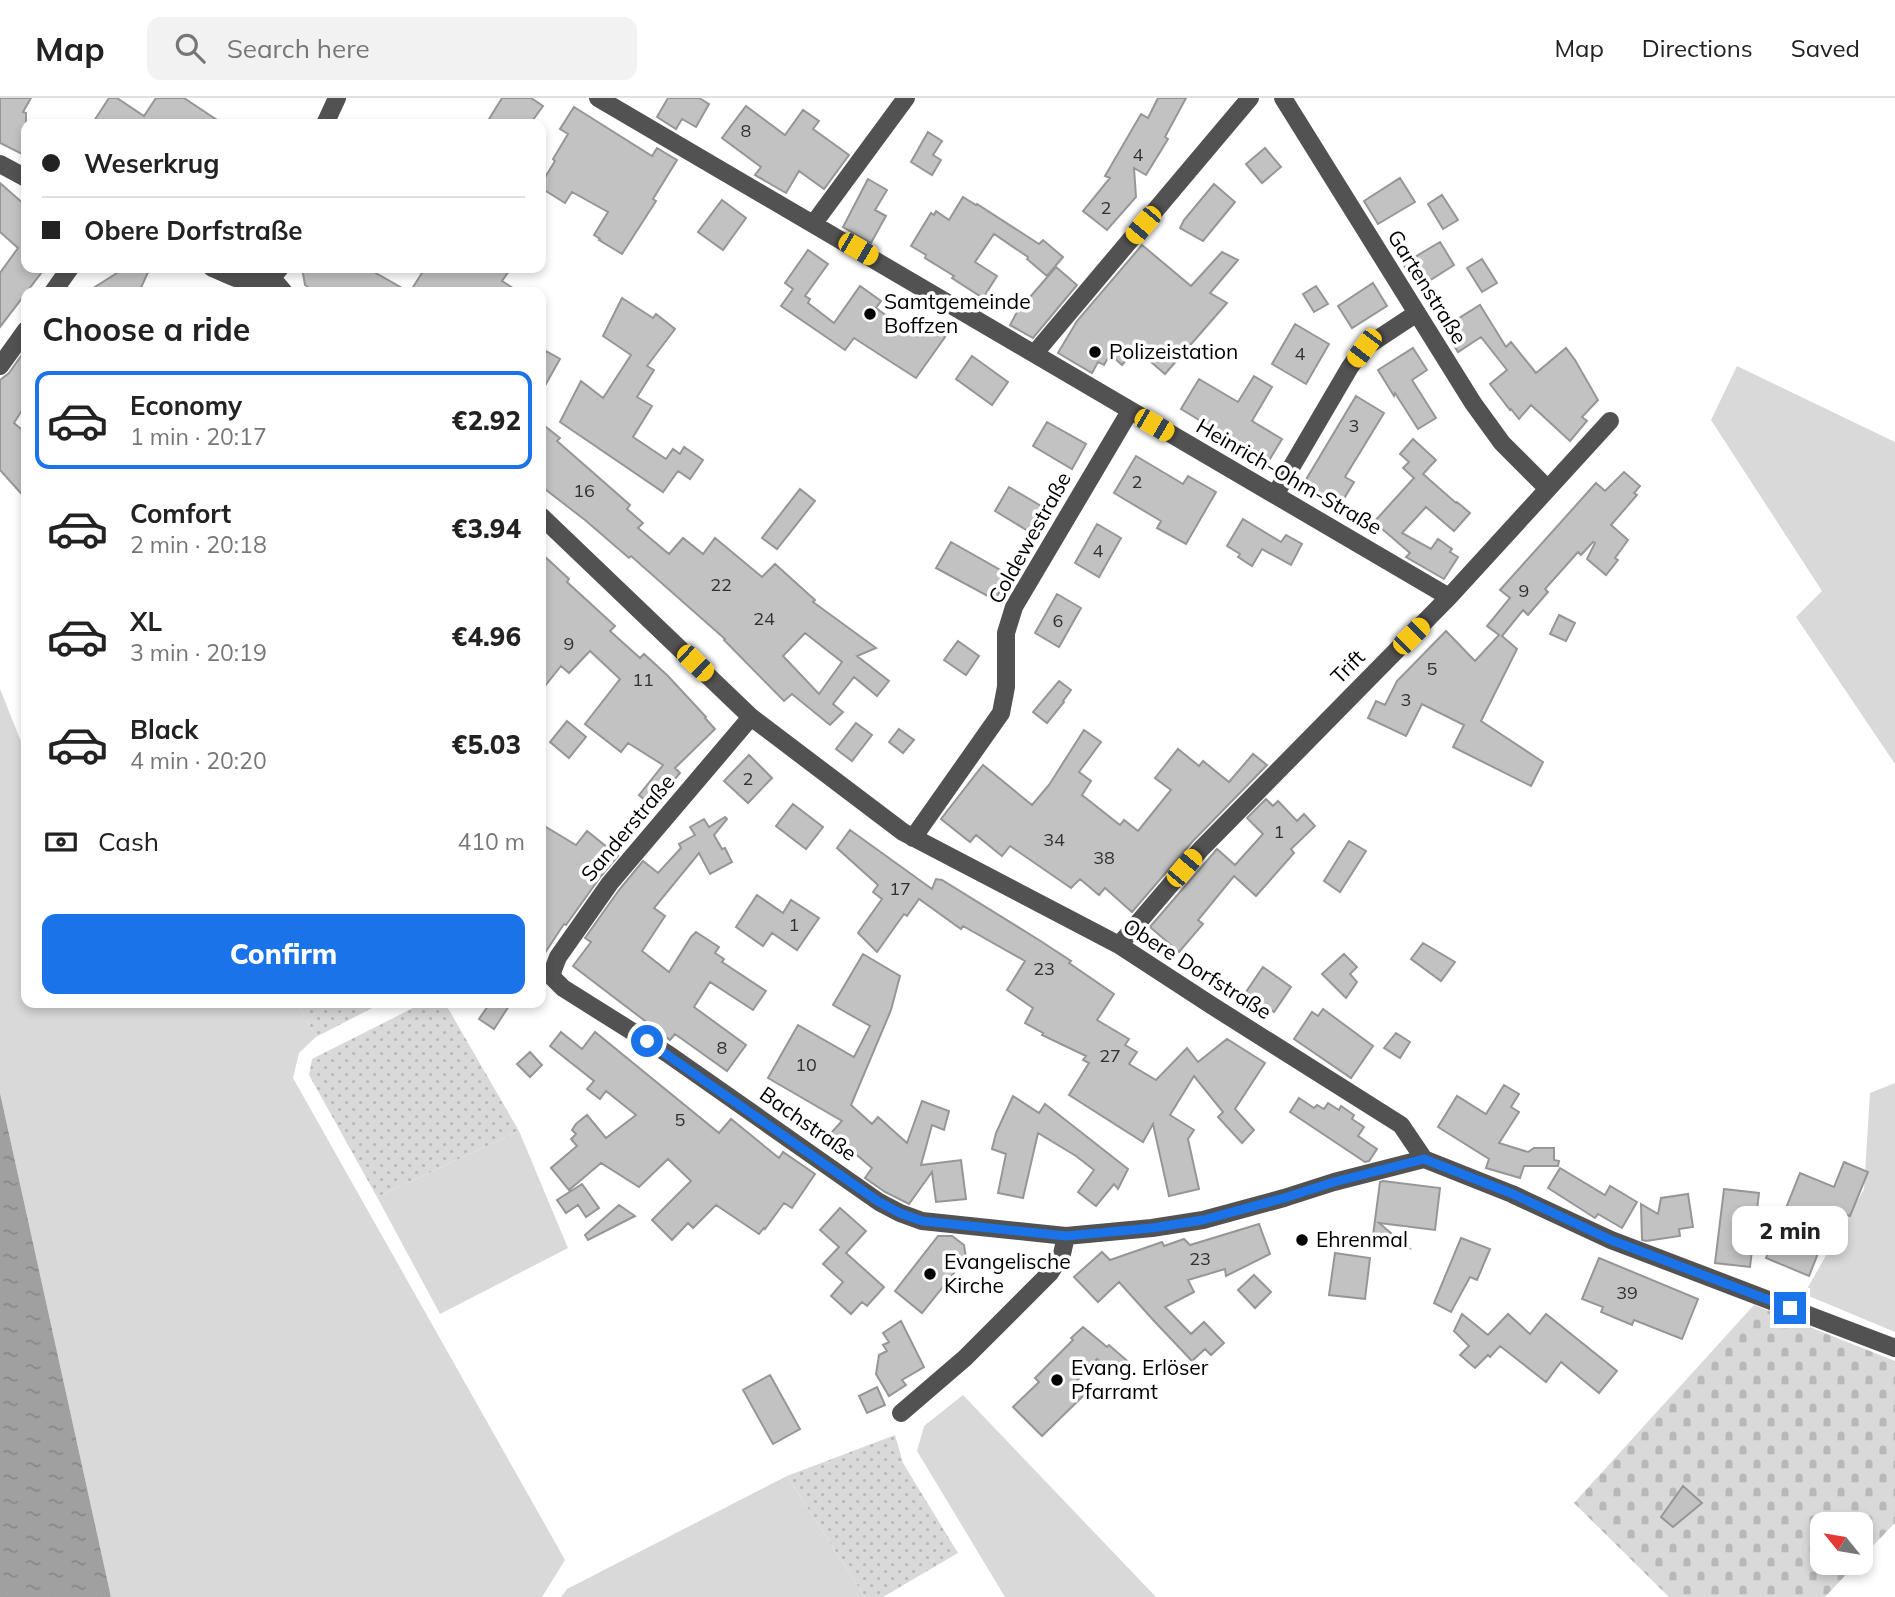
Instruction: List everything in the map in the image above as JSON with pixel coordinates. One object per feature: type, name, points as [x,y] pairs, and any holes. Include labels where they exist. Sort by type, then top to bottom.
[{"type":"street","points":[[327,119],[337,98]]},
{"type":"street","name":"Heinrich-Ohm-Straße","points":[[598,98],[1449,597]]},
{"type":"street","points":[[814,223],[906,98]]},
{"type":"street","points":[[1035,353],[1250,98]]},
{"type":"street","name":"Gartenstraße","points":[[1283,98],[1473,403],[1502,443],[1548,489]]},
{"type":"street","points":[[0,164],[21,175]]},
{"type":"street","points":[[226,273],[254,283],[264,282],[276,273]]},
{"type":"street","points":[[1275,495],[1350,367],[1364,348],[1417,313]]},
{"type":"street","points":[[0,366],[6,344],[21,334]]},
{"type":"street","name":"Coldewestraße","points":[[913,838],[1001,713],[1006,687],[1006,634],[1014,607],[1130,411]]},
{"type":"street","name":"Trift","points":[[1119,945],[1200,849],[1449,597],[1610,421]]},
{"type":"street","name":"Obere Dorfstraße","points":[[546,521],[751,717],[903,832],[1119,945],[1401,1125],[1424,1159]]},
{"type":"street","name":"Sanderstraße","points":[[552,977],[558,957],[610,883],[751,717]]},
{"type":"street","name":"Bachstraße","points":[[552,977],[564,988],[668,1054],[879,1202],[922,1221],[1066,1236],[1152,1228],[1203,1220],[1424,1159]]},
{"type":"street","points":[[1424,1159],[1513,1194],[1611,1240],[1895,1348]]},
{"type":"street","points":[[901,1413],[965,1358],[1049,1273],[1062,1254],[1066,1236]]},
{"type":"green space","points":[[1737,366],[1895,442],[1895,764],[1796,617],[1822,591],[1711,420]]},
{"type":"green space","points":[[0,689],[21,742],[21,1008],[300,1008],[316,1037],[299,1053],[293,1078],[565,1560],[542,1597],[111,1597],[0,1093]]},
{"type":"green space","points":[[300,1008],[372,1008],[316,1037]]},
{"type":"green space","points":[[413,1008],[448,1008],[519,1131],[377,1197],[309,1075],[312,1059]]},
{"type":"green space","points":[[1895,1083],[1895,1332],[1804,1294],[1864,1189],[1870,1093]]},
{"type":"green space","points":[[519,1131],[568,1248],[440,1314],[377,1197]]},
{"type":"green space","points":[[1754,1305],[1895,1361],[1895,1523],[1873,1546],[1873,1512],[1810,1512],[1810,1575],[1846,1575],[1825,1597],[1669,1597],[1574,1503]]},
{"type":"green space","points":[[963,1395],[1156,1597],[1005,1597],[917,1451],[924,1426]]},
{"type":"green space","points":[[895,1435],[903,1463],[958,1553],[883,1597],[865,1597],[787,1476]]},
{"type":"green space","points":[[787,1476],[865,1597],[561,1597],[567,1589]]},
{"type":"water","points":[[0,1093],[111,1597],[0,1597]]},
{"type":"building","points":[[0,98],[31,98],[23,112],[26,113],[26,119],[21,119],[21,154],[0,143]]},
{"type":"building","points":[[109,98],[117,98],[144,116],[156,98],[184,98],[216,119],[95,119]]},
{"type":"building","points":[[502,98],[531,98],[543,106],[534,119],[489,119]]},
{"type":"building","points":[[668,98],[699,98],[709,104],[696,127],[682,119],[676,129],[657,117]]},
{"type":"building","points":[[1158,98],[1186,98],[1165,137],[1168,139],[1146,175],[1134,168],[1136,197],[1107,230],[1083,211],[1110,178],[1105,176],[1141,114],[1148,118]]},
{"type":"building","points":[[746,106],[785,135],[803,110],[819,121],[813,129],[849,155],[824,189],[799,171],[786,193],[755,175],[761,167],[722,138]]},
{"type":"building","points":[[574,107],[652,156],[657,148],[677,160],[653,199],[656,201],[622,254],[594,235],[608,212],[572,192],[565,203],[546,191],[546,176],[568,134],[560,129]]},
{"type":"building","points":[[928,132],[942,141],[933,155],[941,160],[932,175],[911,162]]},
{"type":"building","points":[[1265,148],[1281,167],[1262,183],[1246,164]]},
{"type":"building","points":[[1400,178],[1415,202],[1378,224],[1364,201]]},
{"type":"building","points":[[868,179],[887,190],[875,210],[886,216],[871,243],[843,227]]},
{"type":"building","points":[[0,183],[21,202],[21,273],[41,273],[31,287],[21,287],[21,299],[0,327],[0,273],[18,248],[0,232]]},
{"type":"building","points":[[1214,184],[1235,202],[1203,241],[1180,228]]},
{"type":"building","points":[[1442,195],[1458,220],[1443,229],[1428,204]]},
{"type":"building","points":[[963,197],[1039,244],[1043,240],[1063,257],[1047,276],[1027,259],[1028,257],[994,234],[975,262],[997,276],[983,298],[911,246],[931,213],[934,215],[936,211],[949,220]]},
{"type":"building","points":[[722,200],[746,218],[723,250],[698,232]]},
{"type":"building","points":[[1440,242],[1454,265],[1418,288],[1403,264]]},
{"type":"building","points":[[1142,245],[1191,286],[1222,252],[1238,260],[1210,293],[1227,303],[1165,374],[1136,349],[1122,365],[1110,354],[1104,365],[1098,362],[1092,373],[1058,353],[1077,321]]},
{"type":"building","points":[[808,250],[828,264],[805,296],[810,299],[808,303],[834,323],[860,286],[881,301],[876,308],[909,332],[915,324],[929,333],[932,329],[945,337],[916,378],[854,338],[845,350],[781,306],[793,289],[785,283]]},
{"type":"building","points":[[1482,259],[1497,283],[1482,292],[1467,268]]},
{"type":"building","points":[[1056,267],[1077,285],[1033,338],[1010,325],[1022,303],[1024,304]]},
{"type":"building","points":[[117,273],[148,273],[141,287],[95,287]]},
{"type":"building","points":[[303,273],[376,273],[400,287],[308,287]]},
{"type":"building","points":[[422,273],[508,273],[502,281],[511,287],[413,287]]},
{"type":"building","points":[[1373,283],[1387,306],[1352,328],[1338,306]]},
{"type":"building","points":[[1316,286],[1328,304],[1314,312],[1303,294]]},
{"type":"building","points":[[622,298],[653,318],[656,314],[675,329],[647,366],[654,370],[637,397],[652,406],[633,437],[666,459],[673,449],[680,454],[684,447],[703,460],[690,479],[678,471],[663,492],[560,422],[581,381],[603,398],[631,355],[603,336]]},
{"type":"building","points":[[1480,305],[1506,347],[1511,342],[1536,373],[1566,348],[1575,360],[1598,400],[1582,417],[1587,421],[1570,441],[1531,405],[1519,419],[1510,410],[1490,384],[1507,370],[1481,337],[1458,352],[1443,328]]},
{"type":"building","points":[[1295,324],[1329,344],[1306,384],[1272,364]]},
{"type":"building","points":[[1413,348],[1427,370],[1412,380],[1436,418],[1418,429],[1378,370]]},
{"type":"building","points":[[546,351],[560,359],[546,384]]},
{"type":"building","points":[[21,356],[21,412],[14,423],[21,429],[21,493],[0,470],[0,380],[9,373]]},
{"type":"building","points":[[972,356],[1008,382],[992,405],[956,379]]},
{"type":"building","points":[[1254,376],[1272,387],[1252,421],[1282,439],[1268,462],[1181,409],[1199,379],[1238,402]]},
{"type":"building","points":[[1356,396],[1384,413],[1345,477],[1354,482],[1340,505],[1304,483]]},
{"type":"building","points":[[1047,422],[1086,444],[1072,469],[1033,446]]},
{"type":"building","points":[[546,427],[560,438],[557,441],[630,505],[627,509],[643,523],[638,528],[669,554],[683,538],[703,554],[715,538],[762,577],[775,564],[815,600],[813,602],[876,648],[857,656],[889,681],[877,696],[854,677],[833,704],[843,712],[830,725],[792,694],[784,701],[725,639],[631,556],[629,558],[546,490]],"holes":[[[805,633],[842,662],[819,694],[783,656]]]},
{"type":"building","points":[[1413,439],[1436,460],[1423,474],[1470,513],[1454,531],[1426,507],[1402,533],[1431,549],[1438,539],[1452,549],[1450,552],[1458,557],[1444,579],[1406,557],[1410,553],[1374,522],[1414,478],[1403,468],[1409,462],[1400,454]]},
{"type":"building","points":[[1136,456],[1183,484],[1188,476],[1216,492],[1186,544],[1157,528],[1161,521],[1114,493]]},
{"type":"building","points":[[1624,472],[1640,486],[1634,493],[1637,495],[1611,525],[1628,540],[1615,558],[1618,560],[1606,575],[1587,559],[1595,543],[1593,542],[1581,555],[1578,552],[1545,589],[1548,592],[1528,615],[1523,610],[1502,636],[1517,649],[1481,721],[1543,762],[1531,786],[1453,747],[1464,725],[1422,704],[1406,736],[1368,718],[1376,701],[1385,705],[1397,681],[1446,631],[1475,661],[1499,635],[1487,626],[1510,598],[1500,590],[1596,483],[1605,491]]},
{"type":"building","points":[[1009,487],[1048,510],[1033,534],[995,511]]},
{"type":"building","points":[[800,489],[815,501],[777,549],[762,538]]},
{"type":"building","points":[[1243,519],[1281,542],[1286,535],[1302,544],[1291,565],[1262,549],[1252,566],[1238,557],[1240,554],[1227,546]]},
{"type":"building","points":[[1097,524],[1121,538],[1099,577],[1075,563]]},
{"type":"building","points":[[951,542],[1009,575],[995,600],[936,568]]},
{"type":"building","points":[[546,558],[569,579],[567,582],[615,626],[610,631],[640,658],[644,654],[668,676],[715,729],[675,768],[680,773],[652,806],[639,795],[663,765],[628,743],[621,752],[585,724],[620,679],[590,651],[569,673],[561,666],[546,685]]},
{"type":"building","points":[[1057,594],[1081,608],[1059,647],[1035,633]]},
{"type":"building","points":[[1559,615],[1575,623],[1566,641],[1550,634]]},
{"type":"building","points":[[958,641],[979,656],[966,675],[944,660]]},
{"type":"building","points":[[1059,681],[1071,690],[1047,723],[1033,712]]},
{"type":"building","points":[[567,721],[586,737],[569,758],[550,742]]},
{"type":"building","points":[[856,723],[872,735],[852,761],[836,749]]},
{"type":"building","points":[[899,729],[914,740],[903,753],[889,742]]},
{"type":"building","points":[[1084,730],[1101,742],[1079,772],[1091,781],[1082,795],[1120,825],[1124,820],[1138,831],[1171,790],[1155,778],[1178,749],[1199,766],[1203,761],[1229,782],[1253,754],[1267,765],[1193,841],[1132,912],[1105,888],[1099,895],[1080,879],[1071,888],[1010,846],[1002,856],[976,835],[970,842],[941,819],[983,765],[1032,805],[1049,785]]},
{"type":"building","points":[[749,755],[772,778],[748,803],[724,781]]},
{"type":"building","points":[[1266,799],[1273,806],[1278,801],[1297,821],[1304,814],[1315,826],[1291,849],[1294,853],[1256,896],[1234,876],[1198,920],[1203,924],[1179,952],[1150,927],[1217,849],[1235,865],[1263,834],[1247,818]]},
{"type":"building","points":[[793,804],[823,827],[806,849],[776,826]]},
{"type":"building","points":[[725,817],[727,819],[714,835],[732,862],[710,874],[699,853],[654,908],[665,916],[642,951],[669,972],[696,932],[719,947],[715,953],[724,959],[722,962],[766,991],[753,1010],[710,982],[694,1007],[746,1045],[727,1071],[675,1034],[670,1040],[573,966],[591,942],[585,938],[643,861],[658,873],[681,848],[679,844],[695,835],[690,827],[704,819],[709,827]]},
{"type":"building","points":[[546,827],[576,845],[587,831],[618,856],[566,925],[564,924],[546,951]]},
{"type":"building","points":[[850,830],[932,889],[936,879],[942,880],[1071,961],[1069,963],[1114,994],[1097,1020],[1129,1039],[1125,1045],[1137,1052],[1129,1064],[1156,1080],[1187,1048],[1198,1062],[1227,1039],[1265,1063],[1235,1109],[1254,1130],[1242,1143],[1218,1117],[1223,1112],[1194,1076],[1170,1115],[1194,1130],[1188,1139],[1199,1189],[1169,1196],[1153,1124],[1143,1142],[1069,1095],[1089,1063],[1083,1060],[1086,1056],[1042,1035],[1043,1033],[1025,1023],[1033,1008],[1007,990],[1025,961],[963,926],[961,929],[919,899],[907,916],[904,914],[877,952],[858,933],[882,899],[873,892],[878,885],[837,848]]},
{"type":"building","points":[[1349,841],[1366,851],[1340,892],[1324,881]]},
{"type":"building","points":[[757,895],[783,913],[791,900],[819,918],[797,950],[772,933],[763,946],[736,927]]},
{"type":"building","points":[[1423,943],[1455,962],[1441,981],[1411,959]]},
{"type":"building","points":[[863,954],[900,976],[891,1010],[851,1105],[872,1124],[878,1117],[907,1143],[922,1101],[949,1111],[944,1130],[932,1125],[921,1165],[961,1160],[966,1199],[936,1202],[932,1172],[909,1204],[885,1192],[865,1178],[872,1168],[831,1133],[842,1121],[768,1078],[798,1025],[854,1057],[870,1026],[833,1005]]},
{"type":"building","points":[[1344,954],[1357,967],[1350,974],[1357,982],[1346,998],[1322,974]]},
{"type":"building","points":[[1263,967],[1291,987],[1274,1012],[1246,992]]},
{"type":"building","points":[[487,1008],[508,1008],[494,1029],[479,1019]]},
{"type":"building","points":[[1323,1009],[1373,1046],[1351,1078],[1294,1039],[1312,1012],[1318,1016]]},
{"type":"building","points":[[561,1032],[582,1049],[595,1032],[719,1133],[731,1119],[779,1158],[783,1152],[815,1174],[792,1208],[784,1203],[759,1234],[716,1205],[693,1228],[688,1223],[672,1240],[652,1220],[691,1181],[668,1159],[639,1187],[601,1163],[569,1190],[551,1168],[577,1146],[571,1139],[576,1134],[572,1130],[576,1124],[587,1115],[606,1138],[636,1115],[606,1091],[600,1099],[587,1089],[594,1081],[550,1046]]},
{"type":"building","points":[[1396,1033],[1410,1042],[1400,1058],[1384,1048]]},
{"type":"building","points":[[530,1052],[542,1065],[530,1077],[517,1064]]},
{"type":"building","points":[[1504,1085],[1519,1094],[1511,1107],[1519,1112],[1499,1143],[1528,1152],[1534,1148],[1554,1148],[1554,1160],[1559,1161],[1558,1166],[1524,1166],[1520,1178],[1486,1168],[1489,1159],[1438,1127],[1457,1096],[1486,1114]]},
{"type":"building","points":[[1013,1096],[1039,1113],[1045,1104],[1128,1169],[1118,1189],[1114,1184],[1096,1206],[1078,1192],[1094,1170],[1038,1133],[1023,1198],[998,1193],[1006,1154],[992,1149],[996,1133]]},
{"type":"building","points":[[1299,1098],[1314,1108],[1317,1105],[1324,1109],[1328,1103],[1339,1110],[1341,1106],[1354,1115],[1352,1119],[1364,1127],[1358,1136],[1377,1149],[1369,1161],[1365,1162],[1290,1112]]},
{"type":"building","points":[[1844,1162],[1868,1172],[1850,1216],[1843,1214],[1831,1244],[1823,1241],[1809,1276],[1766,1258],[1800,1173],[1834,1187]]},
{"type":"building","points":[[1560,1168],[1605,1195],[1610,1186],[1637,1202],[1622,1228],[1598,1214],[1595,1218],[1548,1188]]},
{"type":"building","points":[[1380,1182],[1440,1188],[1435,1230],[1379,1223],[1409,1248],[1372,1243]]},
{"type":"building","points":[[582,1184],[599,1208],[586,1217],[578,1205],[566,1213],[557,1200]]},
{"type":"building","points":[[1724,1189],[1759,1193],[1750,1267],[1715,1263]]},
{"type":"building","points":[[1688,1194],[1693,1227],[1679,1229],[1680,1236],[1642,1240],[1641,1204],[1658,1214],[1661,1198]]},
{"type":"building","points":[[619,1205],[635,1216],[588,1240],[585,1235]]},
{"type":"building","points":[[840,1208],[866,1231],[846,1253],[884,1287],[867,1306],[862,1302],[851,1314],[831,1296],[843,1282],[823,1264],[839,1247],[820,1230]]},
{"type":"building","points":[[1259,1224],[1270,1254],[1226,1276],[1225,1269],[1188,1280],[1194,1292],[1165,1307],[1191,1334],[1204,1322],[1224,1343],[1211,1355],[1205,1349],[1192,1361],[1119,1282],[1098,1302],[1074,1277],[1102,1252],[1110,1260],[1162,1242],[1164,1246],[1184,1239],[1190,1245]]},
{"type":"building","name":"Evangelische Kirche","points":[[938,1236],[952,1236],[964,1245],[966,1258],[922,1313],[895,1291]]},
{"type":"building","points":[[1461,1238],[1490,1249],[1477,1280],[1470,1277],[1451,1312],[1434,1303]]},
{"type":"building","points":[[1335,1253],[1370,1258],[1365,1299],[1329,1295]]},
{"type":"building","points":[[1599,1258],[1698,1299],[1682,1339],[1634,1320],[1632,1325],[1601,1312],[1603,1307],[1582,1299]]},
{"type":"building","points":[[1254,1275],[1271,1292],[1255,1308],[1238,1290]]},
{"type":"building","points":[[1462,1314],[1488,1335],[1508,1314],[1530,1334],[1546,1314],[1617,1371],[1599,1393],[1561,1362],[1546,1382],[1500,1346],[1475,1368],[1460,1355],[1469,1346],[1454,1331]]},
{"type":"building","points":[[901,1321],[924,1367],[902,1380],[906,1385],[889,1396],[876,1374],[879,1355],[887,1351],[883,1345],[889,1342],[883,1333]]},
{"type":"building","points":[[1083,1327],[1132,1365],[1120,1379],[1097,1359],[1073,1385],[1084,1395],[1042,1436],[1013,1407],[1039,1382],[1035,1378]]},
{"type":"building","points":[[770,1375],[800,1429],[773,1444],[743,1390]]},
{"type":"building","points":[[877,1387],[885,1405],[867,1413],[859,1396]]},
{"type":"building","points":[[1683,1486],[1702,1503],[1673,1527],[1661,1517]]},
{"type":"place","name":"Samtgemeinde Boffzen","points":[[870,314]]},
{"type":"place","name":"Polizeistation","points":[[1095,352]]},
{"type":"place","name":"Ehrenmal","points":[[1302,1240]]},
{"type":"place","name":"Evangelische Kirche","points":[[930,1274]]},
{"type":"place","name":"Evang. Erlöser Pfarramt","points":[[1057,1380]]},
{"type":"route","points":[[647,1041],[879,1202],[922,1221],[1066,1236],[1152,1228],[1203,1220],[1424,1159],[1513,1194],[1611,1240],[1790,1308]]}]
